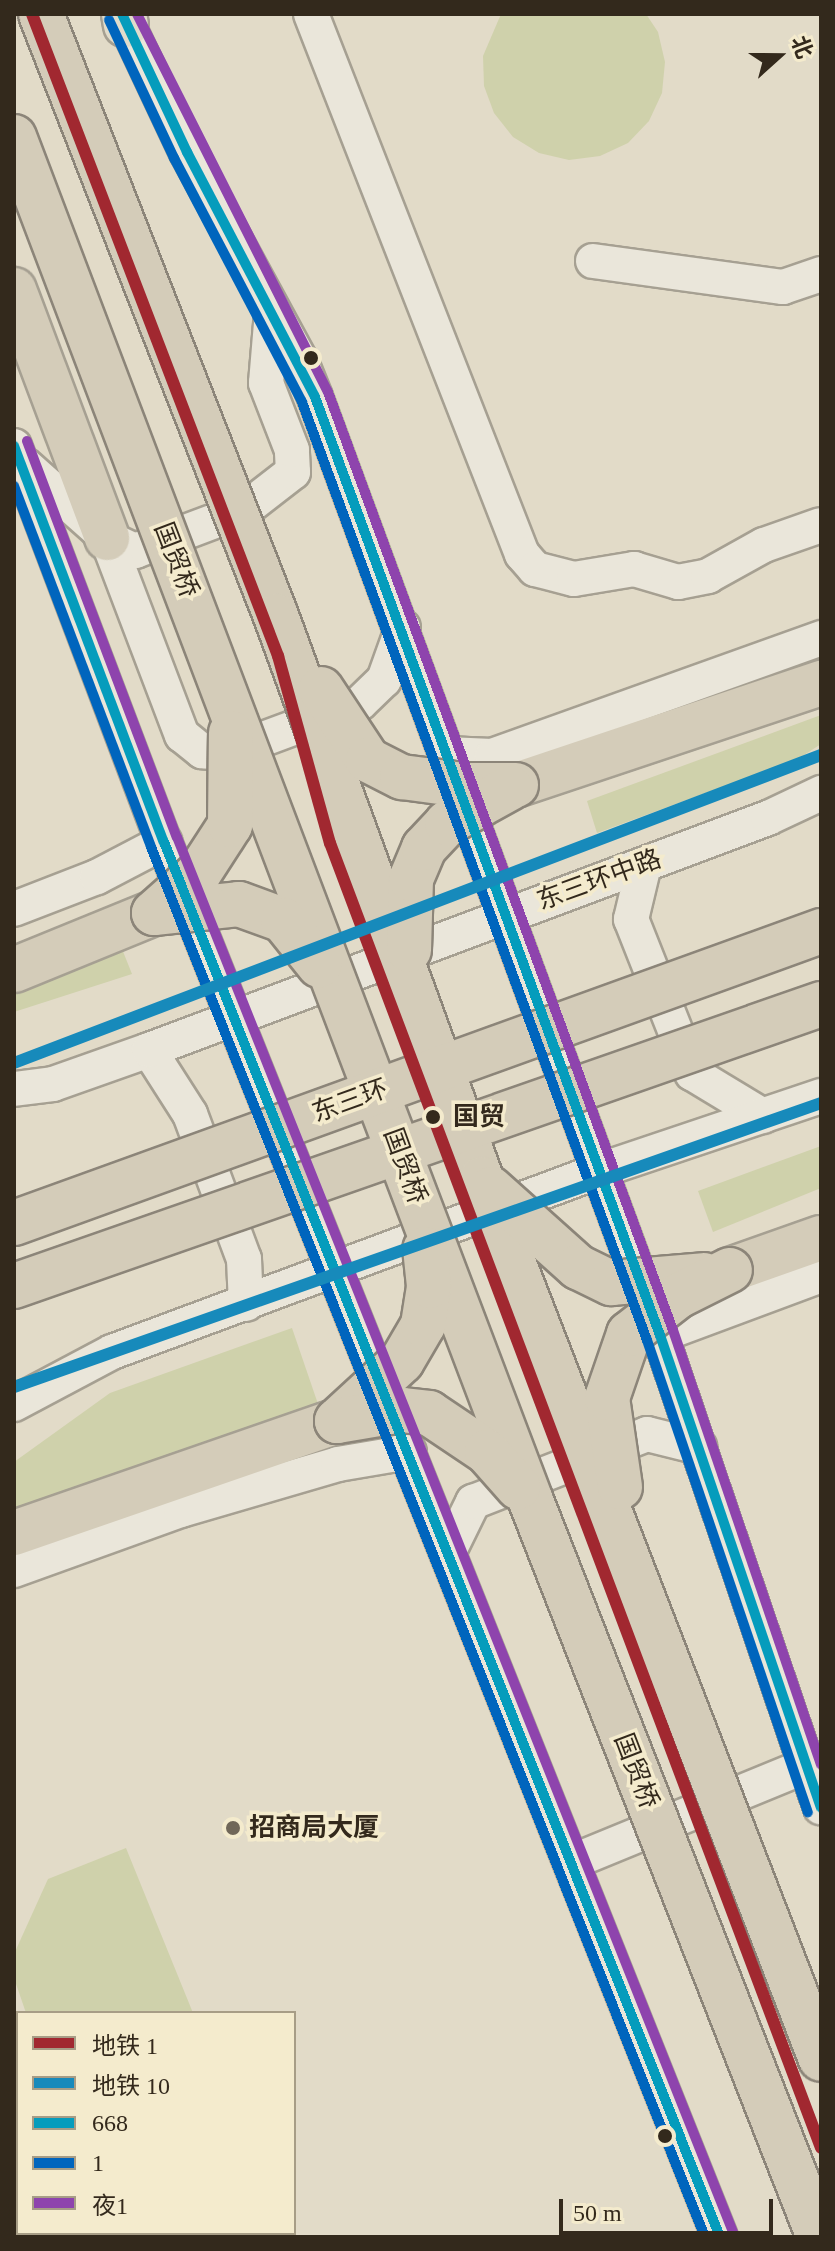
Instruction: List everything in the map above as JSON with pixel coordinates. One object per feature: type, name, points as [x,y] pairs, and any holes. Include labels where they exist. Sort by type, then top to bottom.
[{"type":"highway","points":[[41,14],[276,616],[481,1179],[821,2059]]},
{"type":"highway","name":"国贸桥","points":[[14,137],[225,685],[531,1501],[819,2237]]},
{"type":"highway","points":[[14,290],[107,538]]},
{"type":"highway","points":[[276,616],[368,760],[424,783],[516,785]]},
{"type":"highway","points":[[416,997],[406,933],[411,879],[424,848],[447,823],[516,785],[821,683]]},
{"type":"highway","points":[[154,913],[199,873],[230,825],[234,755],[225,685]]},
{"type":"highway","points":[[14,970],[154,913],[239,904],[283,920],[313,954],[349,1013]]},
{"type":"highway","name":"东三环","points":[[14,1223],[821,931]]},
{"type":"highway","points":[[14,1286],[821,1004]]},
{"type":"highway","points":[[481,1179],[578,1267],[611,1283],[666,1281],[730,1270]]},
{"type":"highway","points":[[337,1421],[402,1361],[423,1325],[429,1286],[419,1203]]},
{"type":"highway","points":[[634,1574],[607,1398],[629,1334],[678,1296],[730,1270],[821,1238]]},
{"type":"highway","points":[[14,1533],[337,1421],[402,1410],[429,1413],[487,1452],[531,1501]]},
{"type":"street","points":[[311,14],[522,554],[535,569],[574,579],[634,569],[678,582],[708,576],[764,545],[821,525]]},
{"type":"street","points":[[124,18],[272,311],[300,360],[403,627],[505,914],[601,1170],[821,1807]]},
{"type":"street","points":[[593,261],[783,287],[821,274]]},
{"type":"street","points":[[16,453],[107,538],[135,551],[244,510],[293,472],[292,450],[266,383],[272,311]]},
{"type":"street","points":[[16,453],[164,842],[574,1861],[720,2237]]},
{"type":"street","points":[[107,538],[182,735],[202,751],[223,754],[360,703],[384,680],[403,627]]},
{"type":"street","points":[[447,754],[492,756],[821,638]]},
{"type":"street","name":"东三环中路","points":[[14,1089],[53,1084],[149,1050],[505,914],[644,865],[821,793]]},
{"type":"street","points":[[14,909],[97,877],[164,842]]},
{"type":"street","points":[[644,865],[631,919],[692,1073],[763,1116]]},
{"type":"street","points":[[149,1050],[196,1128],[244,1259],[246,1304]]},
{"type":"street","points":[[14,1404],[112,1352],[335,1272],[601,1170],[821,1096]]},
{"type":"street","points":[[660,1335],[821,1275]]},
{"type":"street","points":[[449,1551],[473,1502],[647,1434],[699,1447]]},
{"type":"street","points":[[14,1570],[181,1510],[338,1464],[409,1452]]},
{"type":"street","points":[[574,1861],[806,1766]]},
{"type":"green space","points":[[501,14],[646,14],[658,32],[665,62],[662,93],[649,121],[628,143],[600,156],[569,160],[539,153],[513,137],[494,113],[484,86],[483,56]]},
{"type":"green space","points":[[821,715],[821,744],[798,759],[597,833],[587,801]]},
{"type":"green space","points":[[122,949],[132,974],[14,1012],[14,989]]},
{"type":"green space","points":[[821,1146],[821,1188],[713,1232],[698,1191]]},
{"type":"green space","points":[[292,1328],[318,1404],[14,1511],[14,1462],[110,1393]]},
{"type":"green space","points":[[126,1848],[192,2011],[25,2011],[14,1978],[14,1954],[48,1879]]},
{"type":"metro line","name":"1","points":[[32,14],[278,656],[330,843],[821,2148]]},
{"type":"metro line","name":"10","points":[[14,1063],[821,755]]},
{"type":"metro line","name":"10","points":[[14,1387],[821,1103]]},
{"type":"transit line","name":"668","points":[[122,14],[187,152],[315,397],[660,1335],[821,1807]]},
{"type":"transit line","name":"夜1","points":[[137,14],[328,392],[673,1330],[821,1764]]},
{"type":"transit line","name":"1","points":[[109,20],[174,158],[302,402],[647,1340],[808,1812]]},
{"type":"transit line","name":"夜1","points":[[27,441],[177,837],[733,2232]]},
{"type":"transit line","name":"668","points":[[14,446],[164,842],[720,2237]]},
{"type":"transit line","name":"1","points":[[14,486],[151,847],[705,2237]]},
{"type":"place","name":"国贸","points":[[433,1117]]},
{"type":"place","name":"招商局大厦","points":[[233,1828]]}]
